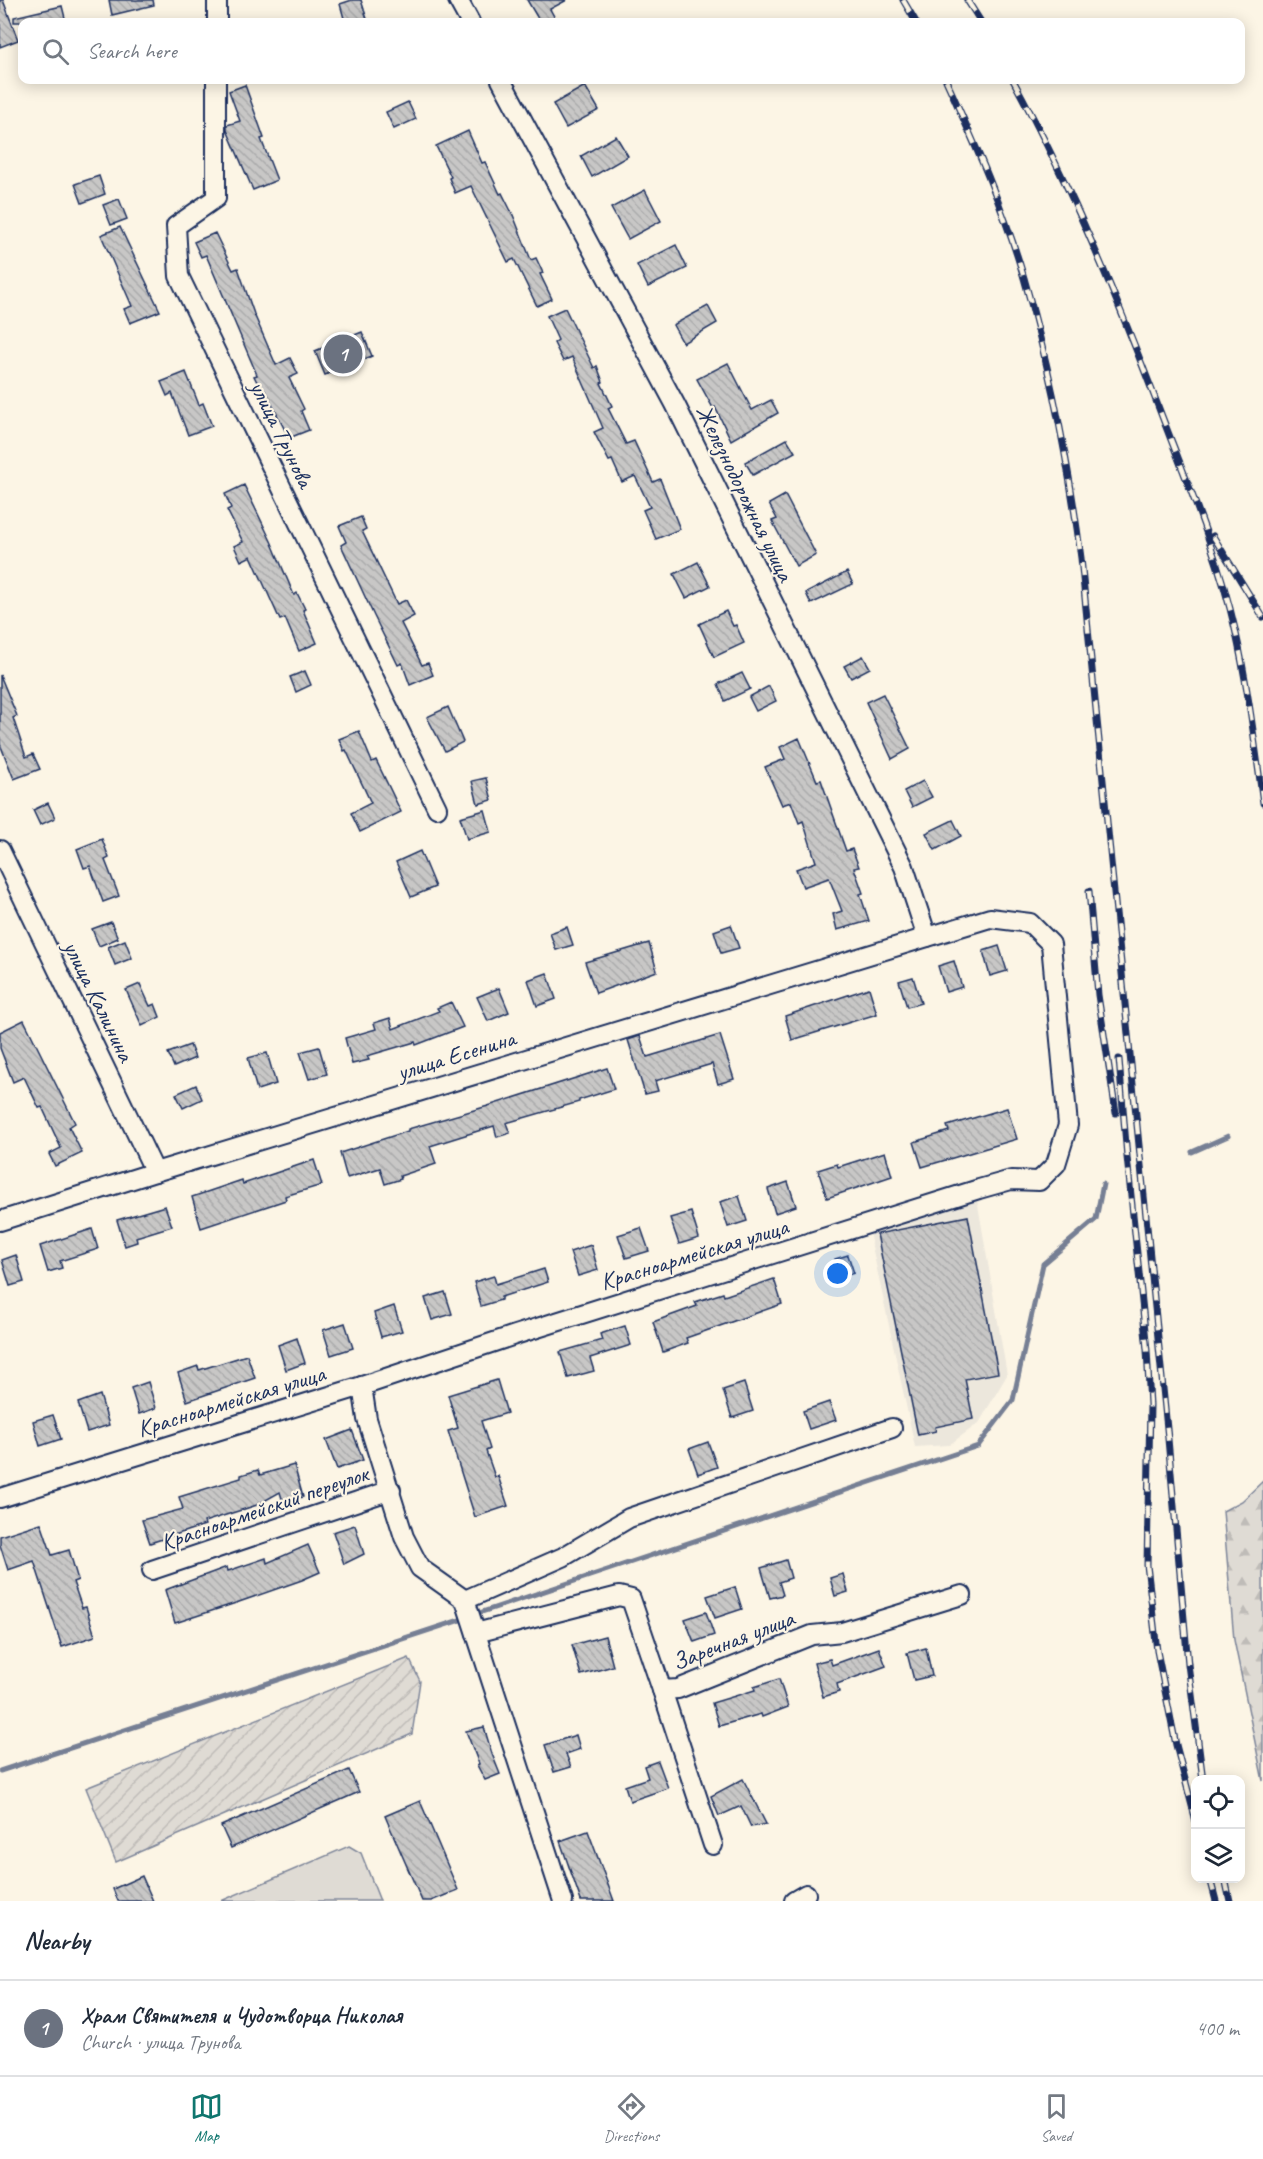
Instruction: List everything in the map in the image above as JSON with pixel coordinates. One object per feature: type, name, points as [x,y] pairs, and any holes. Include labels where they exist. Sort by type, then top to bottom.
[{"type":"street","points":[[217,0],[217,18]]},
{"type":"street","points":[[458,0],[468,18]]},
{"type":"street","name":"улица Трунова","points":[[216,84],[216,198],[176,226],[179,276],[437,808]]},
{"type":"street","name":"Железнодорожная улица","points":[[503,84],[680,415],[904,867],[927,937]]},
{"type":"street","name":"улица Калинина","points":[[0,850],[155,1172]]},
{"type":"street","name":"Красноармейская улица","points":[[0,1498],[362,1386],[515,1335],[979,1189],[1011,1180],[1039,1181],[1056,1164],[1068,1125],[1051,944],[1030,923],[990,918],[927,937]]},
{"type":"street","name":"улица Есенина","points":[[0,1221],[927,937]]},
{"type":"street","points":[[362,1386],[367,1419],[404,1537],[420,1568],[465,1600],[563,1901]]},
{"type":"street","points":[[465,1600],[563,1557],[629,1518],[892,1428]]},
{"type":"street","name":"Красноармейский переулок","points":[[152,1570],[391,1490]]},
{"type":"street","name":"Заречная улица","points":[[476,1633],[619,1596],[631,1599],[662,1690],[678,1689],[812,1635],[842,1632],[963,1595]]},
{"type":"street","points":[[662,1690],[713,1845]]},
{"type":"shaded area","points":[[977,1199],[1007,1375],[979,1423],[949,1445],[915,1447],[869,1232]]},
{"type":"green space","points":[[1263,1481],[1263,1781],[1234,1640],[1223,1511],[1242,1501]]},
{"type":"green space","points":[[409,1658],[420,1681],[412,1734],[116,1862],[86,1788]]},
{"type":"green space","points":[[349,1846],[361,1853],[380,1901],[221,1901]]},
{"type":"building","points":[[0,0],[3,0],[18,40],[0,47]]},
{"type":"building","points":[[109,0],[153,0],[154,5],[112,15]]},
{"type":"building","points":[[361,0],[367,18],[344,18],[340,4]]},
{"type":"building","points":[[527,0],[567,0],[550,9],[555,18],[538,18]]},
{"type":"building","points":[[62,6],[65,18],[18,18],[18,22],[14,22],[14,17]]},
{"type":"building","points":[[245,85],[264,138],[261,139],[277,180],[253,190],[227,130],[227,125],[240,121],[229,91]]},
{"type":"building","points":[[585,86],[599,110],[566,128],[553,104]]},
{"type":"building","points":[[408,102],[416,119],[394,129],[386,112]]},
{"type":"building","points":[[468,131],[482,163],[485,162],[513,215],[531,260],[536,258],[543,273],[540,274],[552,299],[537,306],[514,259],[508,262],[471,186],[455,193],[449,178],[451,177],[436,146]]},
{"type":"building","points":[[616,136],[628,156],[592,177],[581,156]]},
{"type":"building","points":[[99,176],[105,194],[82,203],[75,184]]},
{"type":"building","points":[[645,190],[661,221],[628,239],[611,208]]},
{"type":"building","points":[[119,199],[127,219],[111,225],[103,205]]},
{"type":"building","points":[[120,227],[160,311],[130,323],[124,309],[132,306],[101,235]]},
{"type":"building","points":[[215,233],[233,270],[238,268],[254,314],[276,365],[290,358],[298,374],[289,378],[304,409],[301,411],[309,430],[289,438],[265,391],[262,392],[254,376],[257,375],[206,255],[201,257],[194,242]]},
{"type":"building","points":[[676,245],[687,268],[648,287],[637,265]]},
{"type":"building","points":[[708,306],[717,323],[683,343],[673,325]]},
{"type":"building","points":[[565,308],[594,368],[597,366],[603,382],[601,383],[612,406],[608,408],[626,444],[634,441],[653,482],[660,479],[680,529],[656,539],[643,510],[650,507],[635,476],[622,482],[612,460],[609,461],[594,432],[603,428],[572,357],[563,361],[554,343],[558,340],[547,316]]},
{"type":"building","points":[[362,332],[372,356],[325,375],[315,351]]},
{"type":"building","points":[[728,363],[752,410],[771,400],[778,413],[731,440],[715,407],[713,408],[697,379]]},
{"type":"building","points":[[186,372],[199,405],[203,403],[212,426],[188,435],[172,393],[167,396],[161,382]]},
{"type":"building","points":[[787,439],[795,452],[753,475],[745,462]]},
{"type":"building","points":[[244,485],[294,595],[297,593],[305,609],[303,610],[317,643],[299,651],[285,618],[280,620],[251,556],[241,561],[234,546],[243,542],[227,510],[231,508],[225,494]]},
{"type":"building","points":[[785,495],[816,555],[796,566],[772,521],[777,519],[769,504]]},
{"type":"building","points":[[361,517],[366,529],[362,531],[397,604],[406,600],[414,616],[401,623],[422,665],[428,663],[433,675],[410,685],[402,663],[398,665],[341,545],[346,542],[339,526]]},
{"type":"building","points":[[698,562],[710,586],[686,598],[674,574]]},
{"type":"building","points":[[847,572],[853,584],[811,604],[806,593]]},
{"type":"building","points":[[726,611],[733,626],[736,625],[744,643],[714,657],[699,624]]},
{"type":"building","points":[[863,656],[870,668],[851,678],[844,666]]},
{"type":"building","points":[[305,671],[311,685],[296,692],[290,677]]},
{"type":"building","points":[[742,673],[750,689],[725,701],[718,684]]},
{"type":"building","points":[[0,675],[17,716],[13,718],[26,757],[33,754],[40,769],[14,779],[0,744]]},
{"type":"building","points":[[769,686],[776,701],[756,711],[749,697]]},
{"type":"building","points":[[883,694],[910,749],[892,759],[866,702]]},
{"type":"building","points":[[448,707],[463,742],[445,751],[427,717]]},
{"type":"building","points":[[359,731],[372,762],[376,760],[401,812],[360,832],[351,813],[371,803],[339,739]]},
{"type":"building","points":[[799,738],[817,781],[821,780],[846,851],[852,849],[859,867],[854,868],[863,893],[860,894],[869,921],[837,930],[833,914],[842,911],[829,878],[803,887],[796,869],[816,862],[803,821],[799,823],[791,802],[782,805],[765,767],[785,759],[780,747]]},
{"type":"building","points":[[486,778],[492,800],[478,804],[472,781]]},
{"type":"building","points":[[923,781],[932,797],[912,807],[904,791]]},
{"type":"building","points":[[48,803],[55,818],[40,825],[33,810]]},
{"type":"building","points":[[485,810],[491,832],[467,839],[460,817]]},
{"type":"building","points":[[953,820],[961,836],[935,850],[926,833]]},
{"type":"building","points":[[102,839],[109,858],[105,860],[119,896],[103,902],[90,866],[84,868],[77,849]]},
{"type":"building","points":[[420,851],[435,887],[411,897],[396,862]]},
{"type":"building","points":[[111,922],[118,938],[99,946],[92,929]]},
{"type":"building","points":[[731,925],[739,948],[721,953],[714,931]]},
{"type":"building","points":[[567,927],[573,945],[556,950],[550,933]]},
{"type":"building","points":[[125,940],[132,958],[115,965],[108,947]]},
{"type":"building","points":[[649,943],[657,971],[596,993],[585,962]]},
{"type":"building","points":[[999,946],[1007,971],[990,976],[983,951]]},
{"type":"building","points":[[954,961],[962,987],[946,992],[938,966]]},
{"type":"building","points":[[547,973],[556,999],[537,1006],[528,980]]},
{"type":"building","points":[[913,977],[921,1003],[907,1007],[899,981]]},
{"type":"building","points":[[140,984],[150,1006],[155,1004],[160,1017],[142,1026],[126,990]]},
{"type":"building","points":[[499,988],[509,1012],[488,1021],[477,997]]},
{"type":"building","points":[[869,988],[877,1014],[792,1040],[785,1016]]},
{"type":"building","points":[[451,1002],[463,1027],[416,1045],[415,1042],[367,1056],[369,1060],[352,1064],[345,1038],[376,1029],[374,1023],[390,1018],[393,1029],[439,1011],[437,1008]]},
{"type":"building","points":[[24,1020],[75,1123],[69,1127],[82,1153],[55,1166],[49,1154],[61,1148],[42,1107],[39,1108],[24,1077],[13,1082],[0,1048],[0,1032]]},
{"type":"building","points":[[720,1035],[734,1079],[718,1084],[712,1064],[655,1081],[658,1091],[645,1094],[628,1040],[640,1036],[647,1057]]},
{"type":"building","points":[[190,1045],[195,1058],[174,1067],[168,1053]]},
{"type":"building","points":[[319,1047],[327,1074],[309,1079],[300,1052]]},
{"type":"building","points":[[267,1053],[276,1084],[257,1090],[248,1058]]},
{"type":"building","points":[[607,1068],[614,1089],[579,1100],[579,1102],[506,1123],[510,1133],[497,1137],[494,1126],[430,1146],[436,1164],[400,1176],[401,1179],[385,1184],[380,1168],[347,1178],[340,1153],[408,1131],[408,1129]]},
{"type":"building","points":[[196,1085],[202,1099],[183,1108],[176,1094]]},
{"type":"building","points":[[1007,1108],[1017,1139],[922,1167],[914,1142],[949,1131],[947,1126]]},
{"type":"building","points":[[885,1152],[892,1176],[827,1198],[818,1170],[837,1164],[838,1167]]},
{"type":"building","points":[[314,1160],[322,1185],[285,1196],[286,1200],[201,1228],[192,1197],[242,1180],[243,1184]]},
{"type":"building","points":[[788,1182],[796,1206],[775,1213],[768,1189]]},
{"type":"building","points":[[739,1196],[747,1221],[728,1227],[720,1202]]},
{"type":"building","points":[[165,1206],[172,1226],[136,1237],[137,1242],[125,1246],[117,1220]]},
{"type":"building","points":[[691,1212],[699,1238],[679,1244],[670,1218]]},
{"type":"building","points":[[968,1216],[998,1373],[965,1379],[973,1419],[935,1427],[936,1431],[918,1435],[877,1234]]},
{"type":"building","points":[[641,1228],[649,1251],[626,1258],[618,1235]]},
{"type":"building","points":[[92,1229],[98,1249],[60,1261],[62,1268],[48,1272],[40,1246]]},
{"type":"building","points":[[591,1245],[598,1270],[578,1276],[570,1252]]},
{"type":"building","points":[[16,1255],[24,1282],[10,1286],[2,1260]]},
{"type":"building","points":[[848,1255],[854,1273],[841,1277],[835,1259]]},
{"type":"building","points":[[544,1269],[548,1282],[481,1306],[474,1282],[494,1276],[496,1284]]},
{"type":"building","points":[[774,1279],[782,1304],[686,1338],[688,1343],[663,1352],[653,1322],[697,1306],[695,1302],[723,1293],[724,1296]]},
{"type":"building","points":[[445,1292],[452,1314],[432,1320],[425,1298]]},
{"type":"building","points":[[394,1306],[402,1331],[381,1337],[374,1313]]},
{"type":"building","points":[[345,1323],[353,1348],[331,1355],[323,1330]]},
{"type":"building","points":[[625,1326],[631,1345],[590,1358],[594,1371],[568,1378],[560,1352],[602,1340],[600,1334]]},
{"type":"building","points":[[297,1338],[305,1363],[286,1370],[278,1345]]},
{"type":"building","points":[[247,1355],[255,1378],[187,1401],[178,1373],[198,1366],[199,1370]]},
{"type":"building","points":[[497,1380],[507,1413],[481,1421],[490,1449],[486,1451],[495,1477],[498,1476],[508,1506],[475,1517],[448,1431],[458,1428],[448,1395]]},
{"type":"building","points":[[148,1382],[156,1408],[139,1414],[131,1388]]},
{"type":"building","points":[[744,1383],[753,1411],[732,1418],[723,1390]]},
{"type":"building","points":[[100,1395],[109,1425],[87,1432],[78,1403]]},
{"type":"building","points":[[829,1402],[836,1420],[809,1429],[803,1411]]},
{"type":"building","points":[[53,1415],[61,1439],[40,1446],[33,1421]]},
{"type":"building","points":[[352,1430],[363,1460],[337,1469],[326,1440]]},
{"type":"building","points":[[708,1442],[717,1467],[698,1474],[689,1449]]},
{"type":"building","points":[[294,1465],[303,1497],[283,1502],[280,1492],[257,1505],[150,1543],[142,1520],[183,1509],[179,1497],[241,1478],[241,1475],[258,1470],[260,1475]]},
{"type":"building","points":[[41,1523],[52,1555],[69,1550],[78,1580],[73,1582],[82,1608],[86,1607],[95,1636],[62,1647],[34,1561],[8,1570],[0,1545],[0,1536]]},
{"type":"building","points":[[355,1525],[364,1554],[344,1564],[333,1532]]},
{"type":"building","points":[[308,1545],[320,1572],[175,1623],[165,1590],[227,1567],[228,1571],[266,1558],[267,1563]]},
{"type":"building","points":[[786,1560],[791,1578],[779,1582],[783,1595],[770,1598],[761,1568]]},
{"type":"building","points":[[843,1574],[848,1592],[835,1596],[830,1578]]},
{"type":"building","points":[[735,1587],[742,1609],[715,1618],[707,1596]]},
{"type":"building","points":[[706,1612],[714,1635],[694,1642],[685,1619]]},
{"type":"building","points":[[605,1636],[613,1666],[581,1675],[572,1645]]},
{"type":"building","points":[[879,1648],[886,1666],[837,1684],[839,1692],[823,1697],[814,1663],[830,1659],[832,1665]]},
{"type":"building","points":[[926,1648],[932,1676],[914,1680],[907,1653]]},
{"type":"building","points":[[779,1679],[788,1707],[762,1717],[761,1714],[719,1726],[712,1703],[755,1690],[754,1687]]},
{"type":"building","points":[[484,1727],[500,1774],[485,1780],[477,1765],[479,1764],[466,1731]]},
{"type":"building","points":[[576,1735],[580,1749],[566,1754],[571,1767],[554,1772],[545,1745]]},
{"type":"building","points":[[658,1761],[668,1788],[630,1801],[625,1786],[648,1778],[644,1766]]},
{"type":"building","points":[[349,1770],[359,1792],[231,1848],[221,1826]]},
{"type":"building","points":[[743,1779],[766,1824],[751,1827],[741,1806],[719,1816],[711,1796]]},
{"type":"building","points":[[420,1801],[458,1890],[431,1901],[422,1901],[385,1816]]},
{"type":"building","points":[[588,1831],[614,1901],[581,1901],[560,1841]]},
{"type":"building","points":[[142,1876],[153,1901],[118,1901],[113,1889]]},
{"type":"waterway","points":[[1192,1152],[1228,1136]]},
{"type":"waterway","points":[[482,1612],[978,1446],[1013,1400],[1043,1264],[1096,1219],[1103,1184]]},
{"type":"waterway","points":[[0,1771],[463,1619]]},
{"type":"railway","points":[[903,0],[914,18]]},
{"type":"railway","points":[[967,0],[978,18]]},
{"type":"railway","points":[[948,84],[998,202],[1024,278],[1065,452],[1076,523],[1168,1439],[1188,1664],[1202,1775]]},
{"type":"railway","points":[[1015,84],[1075,204],[1112,289],[1212,549],[1240,650],[1263,803]]},
{"type":"railway","points":[[1213,536],[1263,617]]},
{"type":"railway","points":[[1089,891],[1098,995],[1116,1113]]},
{"type":"railway","points":[[1119,1059],[1147,1350],[1150,1405],[1147,1565],[1157,1651],[1176,1745],[1191,1802]]},
{"type":"railway","points":[[1211,1883],[1216,1901]]},
{"type":"railway","points":[[1226,1883],[1230,1901]]},
{"type":"place","name":"Храм Святителя и Чудотворца Николая","points":[[343,354]]}]
